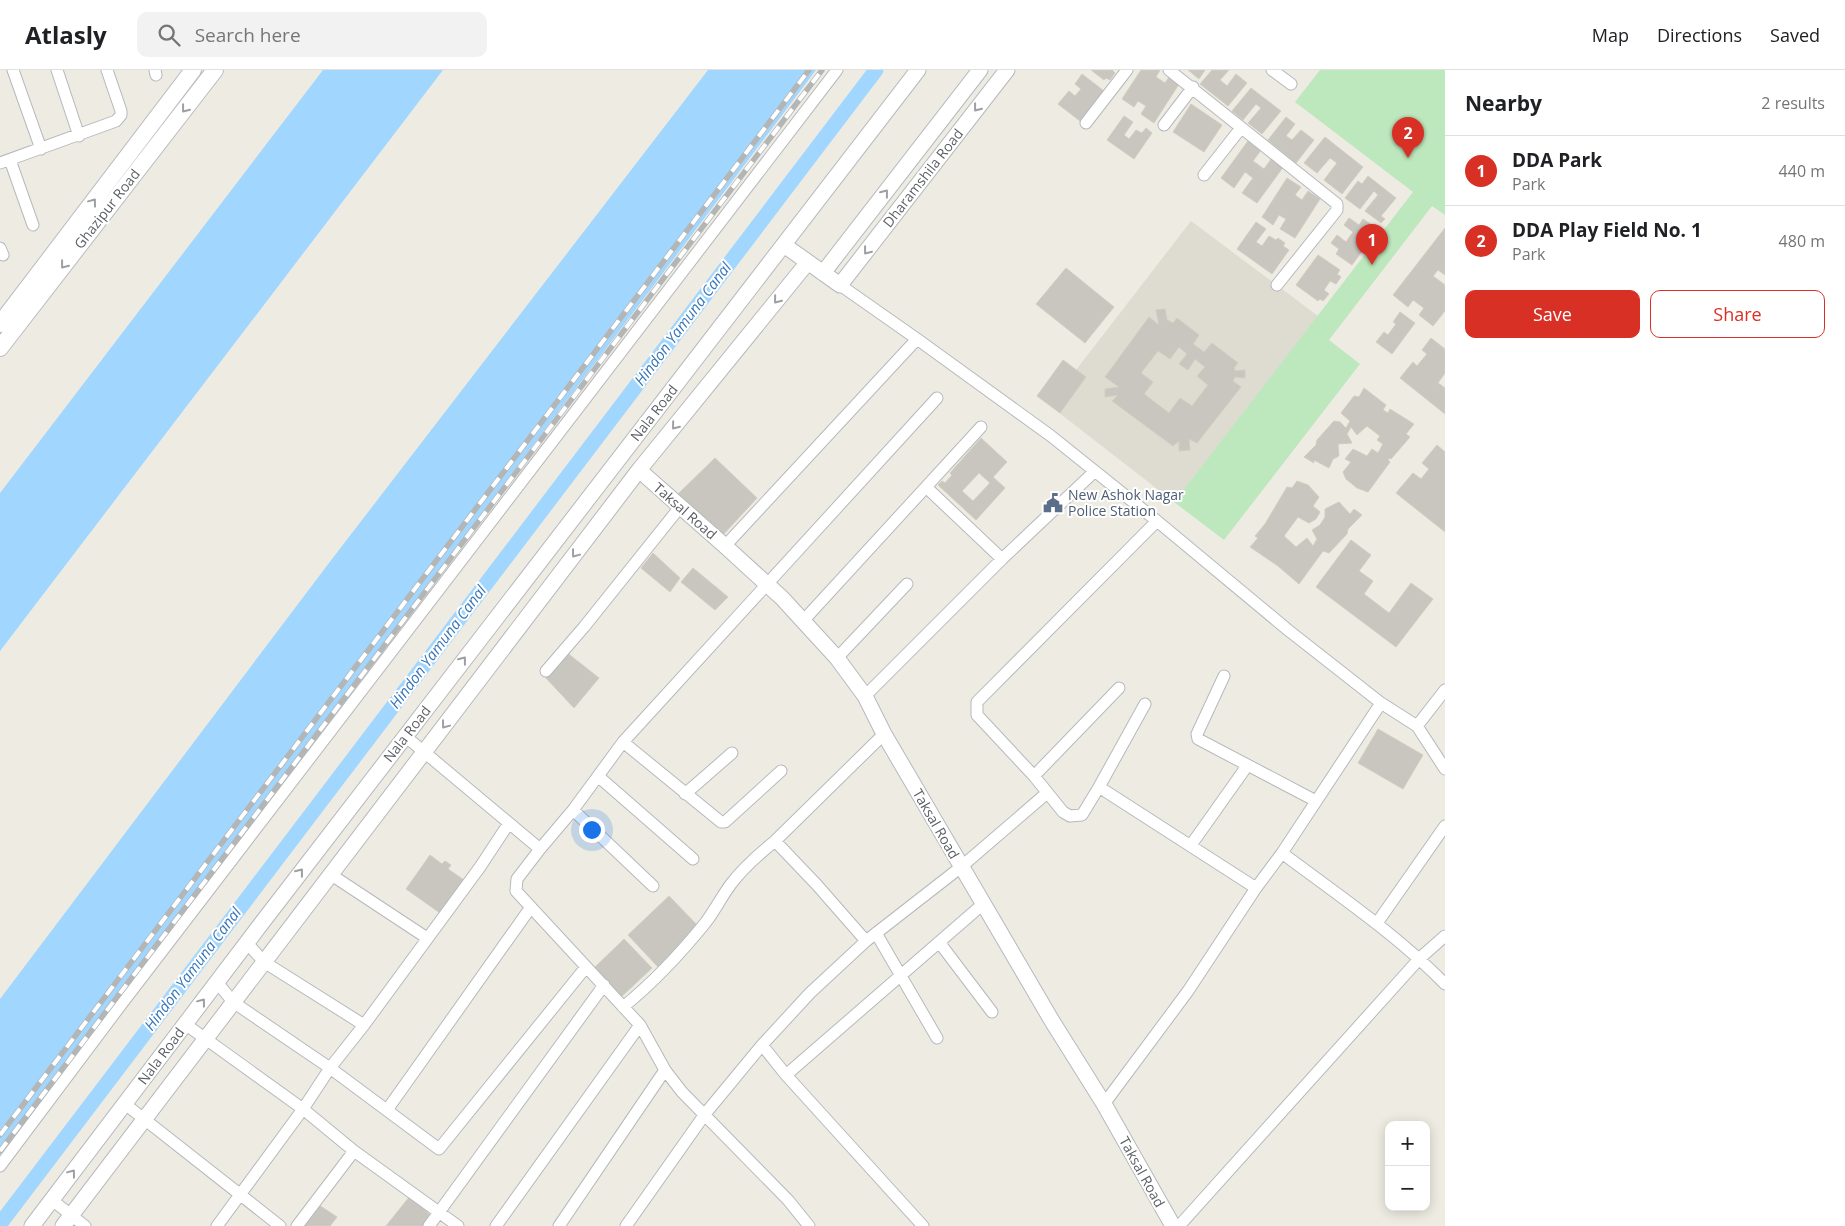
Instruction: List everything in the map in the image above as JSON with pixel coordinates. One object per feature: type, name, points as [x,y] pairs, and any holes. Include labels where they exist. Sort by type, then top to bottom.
[{"type":"main road","name":"Ghazipur Road","points":[[0,324],[193,70]]},
{"type":"main road","name":"Ghazipur Road","points":[[0,348],[215,70]]},
{"type":"street","points":[[13,70],[41,149]]},
{"type":"street","points":[[57,70],[79,136]]},
{"type":"street","points":[[33,225],[3,160],[41,149],[116,122],[121,115],[121,111],[107,70]]},
{"type":"street","points":[[0,1166],[120,1006],[837,70]]},
{"type":"street","name":"Nala Road","points":[[32,1226],[405,736],[918,70]]},
{"type":"street","name":"Dharamshila Road","points":[[823,273],[980,70]]},
{"type":"street","name":"Dharamshila Road","points":[[840,285],[1007,70]]},
{"type":"street","points":[[1086,123],[1127,70]]},
{"type":"street","points":[[1169,70],[1337,204],[1336,210],[1277,285]]},
{"type":"street","points":[[1272,70],[1291,84]]},
{"type":"street","points":[[1164,125],[1192,87]]},
{"type":"street","points":[[1204,175],[1241,128]]},
{"type":"street","points":[[784,245],[917,338],[1051,436],[1288,630],[1381,703],[1417,726],[1445,769]]},
{"type":"street","name":"Nala Road","points":[[67,1220],[639,470],[808,262]]},
{"type":"street","points":[[725,546],[917,338]]},
{"type":"street","points":[[810,1226],[788,1200],[706,1114],[682,1092],[665,1070],[640,1025],[516,891],[515,884],[624,742],[938,398]]},
{"type":"street","points":[[802,621],[981,427]]},
{"type":"street","name":"Taksal Road","points":[[639,470],[767,584],[837,658],[865,696],[884,734],[961,867],[1104,1104],[1173,1226]]},
{"type":"street","points":[[865,696],[1094,472]]},
{"type":"street","points":[[926,486],[1002,560]]},
{"type":"street","points":[[546,671],[584,627],[680,507]]},
{"type":"street","points":[[1145,704],[1099,788],[1082,814],[1077,816],[1070,816],[1063,812],[1034,776],[977,715],[977,702],[1157,521]]},
{"type":"street","points":[[837,658],[907,584]]},
{"type":"street","points":[[1224,676],[1198,734],[1200,741],[1316,801]]},
{"type":"street","points":[[448,680],[467,696]]},
{"type":"street","points":[[1034,776],[1119,688]]},
{"type":"street","points":[[1417,726],[1445,690]]},
{"type":"street","points":[[1104,1104],[1188,991],[1381,703]]},
{"type":"street","points":[[623,1007],[640,993],[685,947],[707,920],[731,884],[755,857],[775,841],[884,734]]},
{"type":"street","points":[[405,736],[540,849]]},
{"type":"street","points":[[624,742],[718,821],[725,822],[781,771]]},
{"type":"street","points":[[685,794],[732,753]]},
{"type":"street","points":[[1191,845],[1247,766]]},
{"type":"street","points":[[599,777],[692,859]]},
{"type":"street","points":[[1099,788],[1256,888]]},
{"type":"street","points":[[626,1226],[706,1114],[762,1045],[810,993],[866,941],[961,867],[1047,793]]},
{"type":"street","points":[[573,810],[652,886]]},
{"type":"street","points":[[218,1226],[303,1109],[330,1068],[480,868],[509,823]]},
{"type":"street","points":[[1377,923],[1445,826]]},
{"type":"street","points":[[775,841],[866,941]]},
{"type":"street","points":[[1282,853],[1377,923],[1420,958],[1445,984]]},
{"type":"street","points":[[330,874],[427,938]]},
{"type":"street","points":[[786,1076],[983,904]]},
{"type":"street","points":[[386,1110],[531,907]]},
{"type":"street","points":[[876,933],[937,1038]]},
{"type":"street","points":[[1178,1226],[1420,958],[1445,936]]},
{"type":"street","points":[[939,942],[992,1012]]},
{"type":"street","points":[[247,943],[264,962],[364,1025]]},
{"type":"street","points":[[217,982],[233,1002],[330,1068],[439,1149],[586,967]]},
{"type":"street","points":[[429,1226],[604,986]]},
{"type":"street","points":[[185,1024],[204,1040],[303,1109],[354,1151],[458,1226]]},
{"type":"street","points":[[496,1226],[640,1025]]},
{"type":"street","points":[[762,1045],[786,1076],[923,1226]]},
{"type":"street","points":[[559,1226],[665,1070]]},
{"type":"street","points":[[125,1104],[280,1226]]},
{"type":"street","points":[[297,1226],[354,1151]]},
{"type":"street","points":[[52,1200],[67,1220],[85,1226]]},
{"type":"shaded area","points":[[1191,221],[1318,316],[1174,502],[1049,405]]},
{"type":"green space","points":[[1320,70],[1445,70],[1445,215],[1432,206],[1329,340],[1360,364],[1224,540],[1174,502],[1413,192],[1295,102]]},
{"type":"water","points":[[323,70],[443,70],[0,651],[0,493]]},
{"type":"water","points":[[708,70],[816,70],[0,1150],[0,999],[332,559]]},
{"type":"building","points":[[1091,70],[1112,70],[1115,73],[1110,80],[1106,78],[1104,80]]},
{"type":"building","points":[[1141,70],[1160,70],[1156,77],[1165,83],[1169,77],[1179,84],[1154,123],[1141,114],[1146,106],[1138,101],[1134,107],[1122,99]]},
{"type":"building","points":[[1188,70],[1205,70],[1199,79]]},
{"type":"building","points":[[1212,70],[1229,70],[1220,80],[1227,86],[1236,74],[1247,83],[1228,106],[1200,84]]},
{"type":"building","points":[[1082,74],[1104,91],[1080,121],[1058,104],[1069,91],[1075,96],[1081,89],[1075,84]]},
{"type":"building","points":[[1251,88],[1281,111],[1262,134],[1248,123],[1261,108],[1256,104],[1243,120],[1232,111]]},
{"type":"building","points":[[1191,104],[1222,125],[1204,152],[1173,132]]},
{"type":"building","points":[[1124,116],[1133,122],[1124,135],[1129,139],[1136,130],[1142,133],[1146,128],[1152,133],[1134,159],[1107,140]]},
{"type":"building","points":[[1286,117],[1295,124],[1286,136],[1292,140],[1301,130],[1314,140],[1296,163],[1268,140]]},
{"type":"building","points":[[1325,137],[1363,167],[1342,194],[1324,180],[1337,163],[1330,158],[1317,173],[1304,163]]},
{"type":"building","points":[[1248,141],[1261,150],[1253,161],[1264,169],[1272,158],[1284,166],[1257,203],[1242,193],[1253,178],[1245,172],[1234,188],[1221,178]]},
{"type":"building","points":[[1368,176],[1396,198],[1381,216],[1385,219],[1381,223],[1365,211],[1378,195],[1374,191],[1360,209],[1345,198],[1358,181],[1362,184]]},
{"type":"building","points":[[1287,178],[1301,187],[1295,195],[1302,200],[1308,191],[1320,199],[1295,238],[1280,229],[1286,219],[1279,215],[1273,225],[1262,217]]},
{"type":"building","points":[[1349,218],[1359,225],[1363,219],[1378,229],[1352,265],[1336,254],[1339,249],[1331,243],[1337,235],[1346,242],[1353,232],[1344,225]]},
{"type":"building","points":[[1256,222],[1266,229],[1256,242],[1262,246],[1269,236],[1276,240],[1278,238],[1285,243],[1283,246],[1289,250],[1272,274],[1237,249]]},
{"type":"building","points":[[1445,228],[1445,275],[1438,270],[1433,276],[1445,285],[1445,311],[1433,326],[1419,315],[1424,308],[1413,300],[1408,307],[1393,295]]},
{"type":"building","points":[[1318,255],[1340,270],[1337,274],[1341,277],[1336,284],[1330,281],[1324,290],[1329,294],[1323,301],[1320,299],[1318,301],[1296,285]]},
{"type":"building","points":[[1066,268],[1114,307],[1085,343],[1036,304]]},
{"type":"building","points":[[1165,309],[1167,320],[1173,323],[1177,318],[1199,335],[1193,344],[1204,352],[1212,343],[1238,363],[1234,368],[1235,371],[1245,370],[1245,378],[1235,377],[1233,381],[1241,387],[1197,443],[1189,439],[1190,450],[1179,451],[1179,441],[1173,446],[1112,401],[1118,395],[1105,397],[1105,389],[1119,387],[1105,377],[1149,317],[1159,325],[1156,310]],"holes":[[[1179,347],[1187,354],[1179,364],[1188,370],[1195,359],[1205,367],[1197,376],[1208,385],[1192,406],[1180,398],[1169,413],[1144,394],[1153,382],[1141,373],[1158,351],[1170,359]]]},
{"type":"building","points":[[1400,312],[1415,323],[1392,354],[1376,342],[1384,332],[1388,335],[1396,324],[1393,322]]},
{"type":"building","points":[[1431,338],[1445,349],[1445,373],[1438,383],[1445,388],[1445,414],[1400,378],[1413,362],[1417,366],[1427,354],[1422,350]]},
{"type":"building","points":[[1063,360],[1086,377],[1060,413],[1037,396]]},
{"type":"building","points":[[1364,388],[1386,405],[1383,410],[1388,413],[1390,409],[1414,424],[1406,434],[1410,437],[1391,459],[1389,458],[1390,462],[1368,492],[1357,488],[1346,479],[1343,472],[1351,462],[1345,459],[1353,449],[1367,456],[1372,449],[1378,453],[1383,444],[1377,440],[1380,436],[1367,426],[1357,435],[1351,427],[1347,434],[1352,443],[1338,444],[1339,456],[1333,459],[1329,468],[1304,457],[1316,445],[1317,440],[1334,421],[1340,422],[1346,428],[1350,421],[1341,413],[1354,396],[1359,397]]},
{"type":"building","points":[[981,438],[1007,462],[993,477],[1005,488],[976,520],[938,485],[942,481],[945,483],[952,475],[950,473]],"holes":[[[979,473],[990,483],[973,501],[962,491]]]},
{"type":"building","points":[[1437,445],[1445,452],[1445,532],[1396,493],[1413,473],[1421,479],[1429,469],[1422,463]]},
{"type":"building","points":[[715,458],[757,498],[722,536],[677,495]]},
{"type":"building","points":[[1297,481],[1308,485],[1319,497],[1313,506],[1320,512],[1316,519],[1309,523],[1298,517],[1284,536],[1296,547],[1307,538],[1313,546],[1317,539],[1312,530],[1320,525],[1325,517],[1325,509],[1339,502],[1350,514],[1354,509],[1362,515],[1329,553],[1323,551],[1299,584],[1278,566],[1250,547],[1258,538],[1255,536],[1265,524],[1287,487],[1292,488]]},
{"type":"building","points":[[1351,540],[1371,555],[1359,571],[1373,581],[1364,594],[1389,613],[1411,583],[1433,599],[1396,647],[1316,587]]},
{"type":"building","points":[[653,553],[680,578],[670,592],[641,568]]},
{"type":"building","points":[[693,568],[728,597],[715,610],[681,582]]},
{"type":"building","points":[[566,652],[599,678],[574,708],[545,677]]},
{"type":"building","points":[[1378,729],[1423,755],[1403,789],[1358,763]]},
{"type":"building","points":[[430,855],[442,864],[445,861],[451,865],[448,869],[464,880],[440,913],[406,889]]},
{"type":"building","points":[[669,896],[700,928],[658,967],[628,935]]},
{"type":"building","points":[[624,939],[652,968],[619,999],[591,971]]},
{"type":"building","points":[[410,1196],[433,1218],[427,1226],[386,1226]]},
{"type":"building","points":[[316,1203],[337,1217],[330,1226],[301,1226]]},
{"type":"waterway","name":"Hindon Yamuna Canal","points":[[0,1224],[876,70]]},
{"type":"railway","points":[[0,1135],[809,70]]},
{"type":"railway","points":[[0,1151],[822,70]]},
{"type":"place","name":"DDA Play Field No. 1","points":[[1408,158]]},
{"type":"place","name":"DDA Park","points":[[1372,265]]},
{"type":"place","name":"New Ashok Nagar Police Station","points":[[1053,503]]}]
